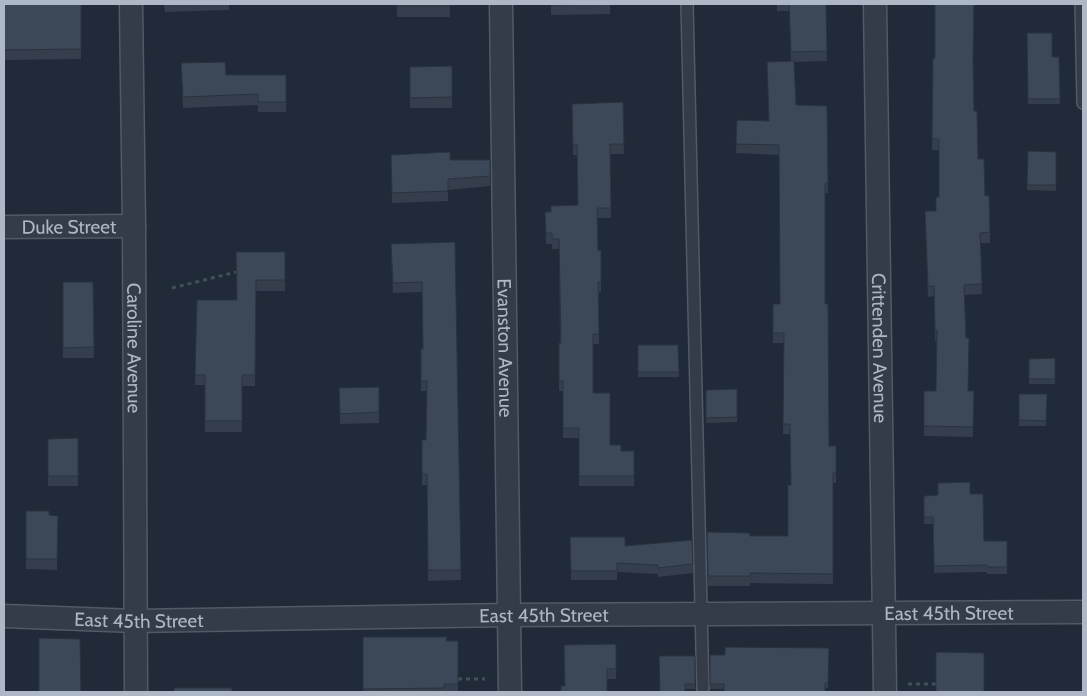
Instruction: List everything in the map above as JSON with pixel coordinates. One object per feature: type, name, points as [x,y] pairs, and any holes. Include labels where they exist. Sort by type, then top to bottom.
[{"type":"street","name":"Caroline Avenue","points":[[131,4],[136,692]]},
{"type":"street","name":"Evanston Avenue","points":[[501,4],[510,692]]},
{"type":"street","name":"Crittenden Avenue","points":[[875,4],[885,692]]},
{"type":"street","name":"Duke Street","points":[[4,227],[134,226]]},
{"type":"street","name":"East 45th Street","points":[[4,616],[135,620],[509,615],[1083,612]]},
{"type":"lane","points":[[687,4],[702,614],[702,692]]},
{"type":"lane","points":[[1082,4],[1083,103]]},
{"type":"path","points":[[172,288],[236,272]]},
{"type":"path","points":[[458,680],[488,679]]},
{"type":"path","points":[[908,684],[936,684]]},
{"type":"building","points":[[4,4],[81,4],[81,49],[4,50]]},
{"type":"building","points":[[397,4],[450,4],[450,6],[397,6]]},
{"type":"building","points":[[551,4],[610,4],[551,5]]},
{"type":"building","points":[[789,4],[826,4],[827,51],[791,52]]},
{"type":"building","points":[[935,4],[974,4],[974,111],[977,111],[978,159],[984,159],[985,196],[989,195],[990,232],[980,233],[982,284],[964,285],[966,338],[969,338],[968,391],[974,391],[973,427],[924,426],[924,391],[936,391],[937,330],[935,330],[934,286],[928,286],[925,211],[936,211],[936,197],[939,197],[939,139],[932,139]]},
{"type":"building","points":[[1027,33],[1052,33],[1052,57],[1059,57],[1060,99],[1028,99]]},
{"type":"building","points":[[794,61],[796,105],[827,106],[828,183],[825,184],[825,304],[828,304],[829,446],[836,446],[836,473],[833,473],[833,574],[750,573],[750,576],[708,576],[707,532],[750,533],[750,536],[788,536],[788,485],[791,485],[790,424],[783,424],[784,333],[773,333],[773,304],[780,304],[779,145],[736,144],[737,120],[769,121],[767,62]]},
{"type":"building","points":[[225,62],[226,75],[286,75],[286,102],[258,102],[258,94],[183,97],[181,63]]},
{"type":"building","points":[[452,66],[452,97],[410,98],[410,67]]},
{"type":"building","points":[[623,102],[624,144],[610,144],[611,208],[597,208],[598,251],[601,250],[601,282],[598,282],[599,334],[593,334],[593,393],[610,393],[610,445],[621,445],[621,451],[634,451],[634,476],[579,476],[579,428],[563,428],[563,381],[559,381],[559,343],[561,343],[559,239],[552,239],[552,233],[546,233],[545,212],[551,212],[551,206],[578,205],[577,145],[573,145],[572,104]]},
{"type":"building","points":[[1028,151],[1056,152],[1056,185],[1027,185]]},
{"type":"building","points":[[450,152],[450,160],[490,160],[490,176],[448,179],[448,191],[392,193],[391,155]]},
{"type":"building","points":[[455,242],[461,570],[428,570],[427,474],[422,474],[422,440],[426,440],[427,381],[421,381],[421,349],[423,349],[422,282],[393,283],[391,244]]},
{"type":"building","points":[[236,252],[285,252],[285,280],[256,280],[255,375],[242,375],[242,421],[205,421],[205,375],[195,375],[197,300],[237,300]]},
{"type":"building","points":[[63,282],[93,282],[94,347],[63,348]]},
{"type":"building","points":[[638,345],[678,345],[679,372],[638,372]]},
{"type":"building","points":[[1055,358],[1055,379],[1029,379],[1029,359]]},
{"type":"building","points":[[379,387],[379,412],[340,414],[339,388]]},
{"type":"building","points":[[737,389],[737,417],[706,418],[706,390]]},
{"type":"building","points":[[1019,394],[1047,394],[1046,421],[1019,420]]},
{"type":"building","points":[[78,438],[78,476],[48,476],[48,439]]},
{"type":"building","points":[[970,482],[970,494],[983,494],[984,541],[1007,541],[1007,567],[987,567],[987,565],[934,566],[933,517],[924,517],[924,496],[938,495],[938,483]]},
{"type":"building","points":[[26,511],[49,511],[49,515],[58,516],[57,559],[26,559]]},
{"type":"building","points":[[570,537],[625,537],[625,546],[692,540],[693,564],[658,568],[658,565],[617,563],[617,571],[571,571]]},
{"type":"building","points":[[363,637],[447,637],[446,641],[458,641],[458,684],[444,684],[444,688],[363,689]]},
{"type":"building","points":[[39,638],[80,639],[81,692],[39,692]]},
{"type":"building","points":[[616,644],[616,669],[607,669],[607,692],[561,692],[561,686],[565,686],[564,645]]},
{"type":"building","points":[[725,647],[829,648],[828,683],[825,683],[825,692],[724,692],[724,684],[710,684],[710,655],[725,655]]},
{"type":"building","points":[[936,652],[984,653],[984,692],[936,692]]},
{"type":"building","points":[[659,656],[695,656],[695,684],[685,684],[685,692],[660,692]]},
{"type":"building","points":[[174,688],[232,688],[232,692],[174,692]]}]
